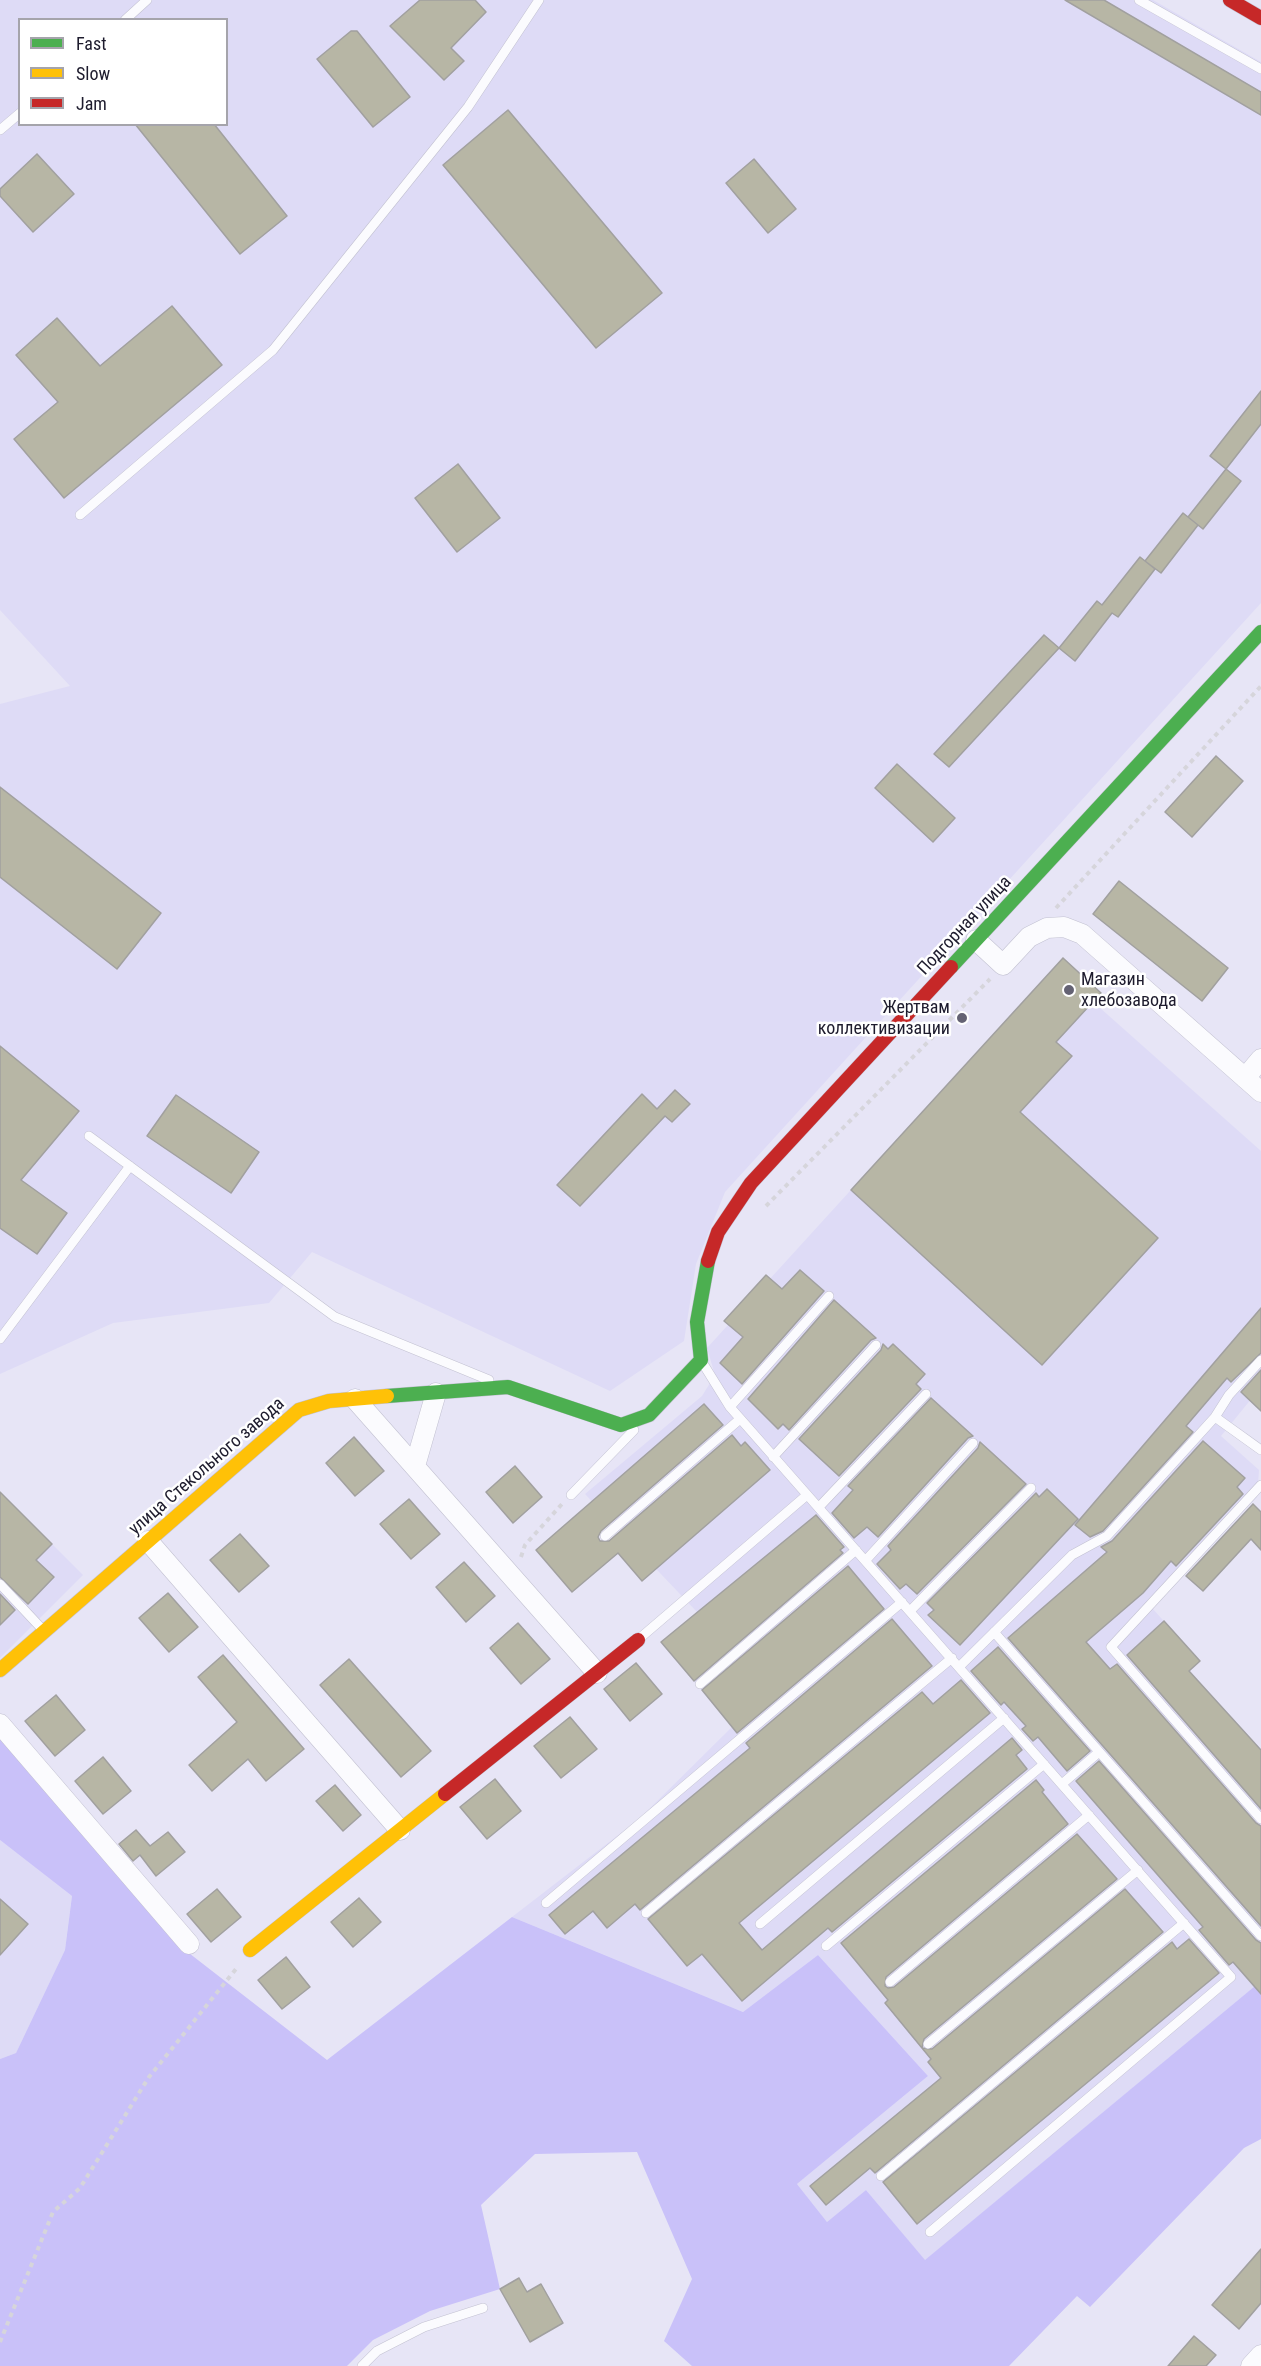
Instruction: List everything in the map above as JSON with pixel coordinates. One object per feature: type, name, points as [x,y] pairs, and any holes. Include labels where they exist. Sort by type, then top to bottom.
[{"type":"street","points":[[1230,0],[1261,18]]},
{"type":"street","name":"Подгорная улица","points":[[701,1360],[697,1322],[705,1271],[718,1232],[731,1209],[751,1183],[1261,632]]},
{"type":"street","points":[[976,940],[1003,965],[1029,937],[1047,928],[1064,927],[1082,934],[1261,1092]]},
{"type":"street","points":[[1245,1078],[1261,1059]]},
{"type":"street","name":"улица Стекольного завода","points":[[0,1670],[299,1410],[329,1401],[508,1387],[621,1425],[649,1415],[701,1360]]},
{"type":"street","points":[[415,1466],[436,1392]]},
{"type":"street","points":[[355,1399],[597,1673]]},
{"type":"street","points":[[148,1541],[400,1830]]},
{"type":"street","points":[[250,1950],[638,1640]]},
{"type":"street","points":[[0,1724],[189,1944]]},
{"type":"street","points":[[1251,2366],[1261,2355]]},
{"type":"lane","points":[[127,18],[147,0]]},
{"type":"lane","points":[[80,515],[273,350],[468,107],[539,0]]},
{"type":"lane","points":[[1139,0],[1261,69]]},
{"type":"lane","points":[[0,130],[18,115]]},
{"type":"lane","points":[[89,1136],[335,1317],[508,1387]]},
{"type":"lane","points":[[0,1339],[130,1166]]},
{"type":"lane","points":[[730,1407],[829,1296]]},
{"type":"lane","points":[[773,1457],[876,1345]]},
{"type":"lane","points":[[701,1360],[740,1419],[1231,1977],[930,2232]]},
{"type":"lane","points":[[959,1666],[1072,1555],[1107,1536],[1215,1418],[1229,1395],[1261,1360]]},
{"type":"lane","points":[[819,1507],[926,1394]]},
{"type":"lane","points":[[571,1495],[649,1415]]},
{"type":"lane","points":[[1215,1418],[1261,1450]]},
{"type":"lane","points":[[605,1536],[740,1419]]},
{"type":"lane","points":[[866,1560],[973,1443]]},
{"type":"lane","points":[[1261,1485],[1111,1647],[1261,1819]]},
{"type":"lane","points":[[910,1611],[1031,1488]]},
{"type":"lane","points":[[638,1640],[807,1496]]},
{"type":"lane","points":[[700,1684],[856,1550]]},
{"type":"lane","points":[[0,1584],[44,1631]]},
{"type":"lane","points":[[546,1903],[903,1602]]},
{"type":"lane","points":[[994,1632],[1261,1936]]},
{"type":"lane","points":[[646,1913],[952,1658]]},
{"type":"lane","points":[[760,1924],[1004,1718]]},
{"type":"lane","points":[[1062,1784],[1099,1752]]},
{"type":"lane","points":[[826,1946],[1044,1764]]},
{"type":"lane","points":[[890,1982],[1089,1815]]},
{"type":"lane","points":[[927,2044],[1138,1870]]},
{"type":"lane","points":[[882,2176],[1184,1923]]},
{"type":"lane","points":[[362,2366],[377,2351],[424,2327],[483,2308]]},
{"type":"path","points":[[1053,911],[1261,686]]},
{"type":"path","points":[[764,1208],[1003,965]]},
{"type":"path","points":[[514,1579],[525,1545],[571,1495]]},
{"type":"path","points":[[0,2342],[53,2212],[80,2188],[149,2077],[250,1950]]},
{"type":"shaded area","points":[[0,0],[1153,0],[1261,62],[1261,603],[725,1192],[696,1264],[684,1341],[610,1391],[312,1252],[269,1303],[113,1323],[0,1374],[0,704],[70,686],[0,610]]},
{"type":"shaded area","points":[[1054,967],[1261,1151],[1261,1387],[1221,1436],[1259,1470],[1257,1497],[1152,1608],[1200,1661],[1190,1671],[1261,1749],[1261,1981],[925,2261],[866,2190],[827,2222],[797,2184],[928,2076],[818,1955],[743,2012],[512,1917],[639,1819],[732,1727],[661,1642],[697,1612],[585,1494],[702,1396],[715,1375],[707,1348]]},
{"type":"shaded area","points":[[0,1492],[83,1575],[0,1658]]},
{"type":"shaded area","points":[[0,1738],[185,1950],[327,2060],[512,1917],[743,2012],[818,1955],[928,2076],[797,2184],[827,2222],[866,2190],[925,2260],[1261,1981],[1261,2139],[1244,2148],[1090,2307],[1077,2296],[1009,2366],[692,2366],[664,2341],[692,2279],[637,2152],[535,2154],[481,2205],[500,2289],[430,2311],[373,2340],[347,2366],[0,2366],[0,2059],[16,2053],[65,1950],[72,1896],[0,1840]]},
{"type":"shaded area","points":[[0,1840],[72,1896],[65,1950],[16,2053],[0,2059]]},
{"type":"building","points":[[420,0],[475,0],[486,12],[451,48],[464,61],[444,80],[390,26]]},
{"type":"building","points":[[1065,0],[1104,0],[1261,92],[1261,115]]},
{"type":"building","points":[[351,31],[357,31],[410,97],[373,127],[317,59]]},
{"type":"building","points":[[508,110],[662,293],[596,348],[443,165]]},
{"type":"building","points":[[137,126],[216,126],[287,216],[240,254]]},
{"type":"building","points":[[37,154],[74,194],[33,232],[0,196],[0,189]]},
{"type":"building","points":[[754,159],[796,209],[768,233],[726,183]]},
{"type":"building","points":[[172,306],[222,365],[64,498],[14,439],[58,402],[16,355],[57,318],[100,366]]},
{"type":"building","points":[[1261,391],[1261,424],[1226,469],[1210,456]]},
{"type":"building","points":[[458,464],[500,518],[457,552],[415,498]]},
{"type":"building","points":[[1226,469],[1241,481],[1203,529],[1188,517]]},
{"type":"building","points":[[1183,513],[1198,525],[1161,573],[1145,561]]},
{"type":"building","points":[[1140,557],[1155,569],[1118,617],[1112,613],[1075,661],[1059,648],[1097,601],[1102,605]]},
{"type":"building","points":[[1044,635],[1059,648],[949,767],[934,754]]},
{"type":"building","points":[[1216,756],[1243,781],[1192,837],[1165,812]]},
{"type":"building","points":[[897,764],[955,818],[933,842],[875,788]]},
{"type":"building","points":[[0,787],[161,913],[117,969],[0,877]]},
{"type":"building","points":[[1119,881],[1228,968],[1202,1001],[1093,914]]},
{"type":"building","points":[[1063,958],[1101,993],[1056,1042],[1072,1056],[1020,1112],[1158,1238],[1042,1365],[851,1190]]},
{"type":"building","points":[[0,1046],[79,1111],[21,1180],[67,1213],[37,1254],[0,1228]]},
{"type":"building","points":[[675,1090],[690,1104],[672,1122],[665,1116],[580,1206],[557,1185],[642,1094],[657,1109]]},
{"type":"building","points":[[176,1095],[259,1152],[231,1193],[147,1136]]},
{"type":"building","points":[[800,1270],[824,1291],[742,1384],[720,1363],[743,1337],[724,1321],[766,1275],[782,1289]]},
{"type":"building","points":[[834,1300],[876,1338],[871,1340],[789,1430],[783,1424],[778,1429],[748,1399]]},
{"type":"building","points":[[1261,1308],[1261,1353],[1231,1382],[1227,1378],[1186,1426],[1193,1432],[1103,1531],[1090,1537],[1075,1525]]},
{"type":"building","points":[[883,1344],[888,1349],[893,1344],[925,1374],[916,1384],[921,1389],[839,1476],[799,1439],[881,1350]]},
{"type":"building","points":[[1261,1370],[1261,1411],[1241,1392]]},
{"type":"building","points":[[931,1398],[973,1436],[968,1438],[878,1537],[867,1527],[854,1538],[832,1513],[853,1490],[848,1486]]},
{"type":"building","points":[[704,1404],[723,1425],[601,1531],[598,1537],[600,1541],[609,1541],[732,1435],[741,1446],[745,1442],[770,1470],[642,1581],[618,1553],[572,1592],[536,1550]]},
{"type":"building","points":[[354,1437],[384,1471],[355,1496],[326,1463]]},
{"type":"building","points":[[1203,1441],[1245,1478],[1237,1487],[1243,1494],[1176,1566],[1171,1561],[1143,1593],[1086,1642],[1110,1669],[1117,1664],[1261,1826],[1261,1926],[1008,1638],[1107,1552],[1101,1547],[1112,1541]]},
{"type":"building","points":[[980,1442],[1026,1484],[917,1594],[906,1584],[900,1589],[877,1564],[891,1550],[888,1546],[978,1448]]},
{"type":"building","points":[[515,1466],[542,1497],[513,1523],[486,1492]]},
{"type":"building","points":[[1047,1489],[1078,1519],[960,1645],[928,1615],[934,1610],[927,1603],[1036,1493],[1039,1497]]},
{"type":"building","points":[[0,1492],[52,1544],[36,1560],[54,1577],[28,1604],[0,1577]]},
{"type":"building","points":[[409,1499],[440,1534],[411,1559],[380,1524]]},
{"type":"building","points":[[1253,1504],[1261,1512],[1261,1550],[1251,1539],[1203,1591],[1186,1576]]},
{"type":"building","points":[[816,1515],[844,1547],[840,1550],[843,1553],[694,1681],[661,1642]]},
{"type":"building","points":[[240,1534],[269,1566],[239,1592],[210,1560]]},
{"type":"building","points":[[464,1562],[495,1596],[466,1622],[436,1587]]},
{"type":"building","points":[[848,1566],[884,1609],[737,1733],[702,1690]]},
{"type":"building","points":[[168,1593],[198,1627],[169,1652],[139,1618]]},
{"type":"building","points":[[0,1594],[15,1610],[0,1625]]},
{"type":"building","points":[[892,1619],[932,1666],[640,1910],[635,1904],[607,1928],[593,1911],[565,1934],[549,1915],[750,1748],[746,1743]]},
{"type":"building","points":[[1164,1621],[1200,1661],[1189,1671],[1261,1750],[1261,1809],[1127,1655]]},
{"type":"building","points":[[518,1623],[550,1659],[521,1684],[490,1648]]},
{"type":"building","points":[[998,1647],[1090,1751],[1067,1771],[1038,1737],[1033,1741],[1022,1729],[1026,1726],[1004,1702],[1001,1705],[971,1671]]},
{"type":"building","points":[[223,1655],[304,1749],[266,1781],[248,1759],[212,1791],[189,1765],[237,1722],[198,1677]]},
{"type":"building","points":[[349,1659],[431,1751],[401,1777],[320,1685]]},
{"type":"building","points":[[636,1663],[662,1694],[630,1721],[604,1689]]},
{"type":"building","points":[[961,1680],[990,1713],[739,1923],[762,1950],[1012,1738],[1022,1750],[1016,1755],[1027,1769],[832,1932],[828,1928],[742,2001],[702,1954],[687,1966],[648,1919],[922,1692],[933,1704]]},
{"type":"building","points":[[56,1695],[85,1730],[55,1756],[25,1721]]},
{"type":"building","points":[[570,1717],[597,1749],[561,1778],[534,1746]]},
{"type":"building","points":[[103,1757],[131,1791],[103,1814],[75,1781]]},
{"type":"building","points":[[1099,1761],[1261,1943],[1261,1994],[1233,1962],[1229,1965],[1199,1930],[1203,1927],[1076,1781]]},
{"type":"building","points":[[495,1779],[521,1811],[487,1839],[460,1807]]},
{"type":"building","points":[[1036,1780],[1044,1790],[1042,1792],[1068,1824],[886,1977],[885,1986],[894,1987],[1077,1834],[1117,1879],[924,2039],[922,2048],[932,2049],[1125,1889],[1163,1932],[875,2173],[870,2168],[826,2205],[810,2186],[941,2078],[928,2062],[931,2059],[885,2003],[888,2000],[841,1943]]},
{"type":"building","points":[[335,1785],[361,1815],[343,1831],[316,1801]]},
{"type":"building","points":[[136,1830],[150,1846],[168,1832],[185,1852],[156,1876],[140,1855],[133,1861],[119,1844]]},
{"type":"building","points":[[217,1889],[241,1917],[211,1942],[187,1914]]},
{"type":"building","points":[[359,1898],[381,1922],[353,1947],[331,1922]]},
{"type":"building","points":[[0,1899],[28,1924],[0,1955]]},
{"type":"building","points":[[1189,1939],[1219,1973],[917,2224],[883,2182],[1172,1942],[1177,1949]]},
{"type":"building","points":[[286,1957],[310,1987],[282,2009],[258,1980]]},
{"type":"building","points":[[1261,2249],[1261,2303],[1239,2329],[1212,2305]]},
{"type":"building","points":[[519,2278],[527,2292],[541,2284],[563,2323],[530,2342],[500,2289]]},
{"type":"building","points":[[1194,2336],[1216,2355],[1206,2366],[1168,2366]]},
{"type":"traffic: fast","points":[[951,967],[1261,632]]},
{"type":"traffic: fast","points":[[387,1396],[508,1387],[621,1425],[649,1415],[701,1360],[697,1322],[708,1261]]},
{"type":"traffic: slow","points":[[0,1670],[299,1410],[329,1401],[387,1396]]},
{"type":"traffic: slow","points":[[250,1950],[445,1794]]},
{"type":"traffic: jam","points":[[1230,0],[1261,18]]},
{"type":"traffic: jam","points":[[708,1261],[718,1232],[751,1183],[951,967]]},
{"type":"traffic: jam","points":[[445,1794],[638,1640]]},
{"type":"place","name":"Магазин хлебозавода","points":[[1069,990]]},
{"type":"place","name":"Жертвам коллективизации","points":[[962,1018]]}]
